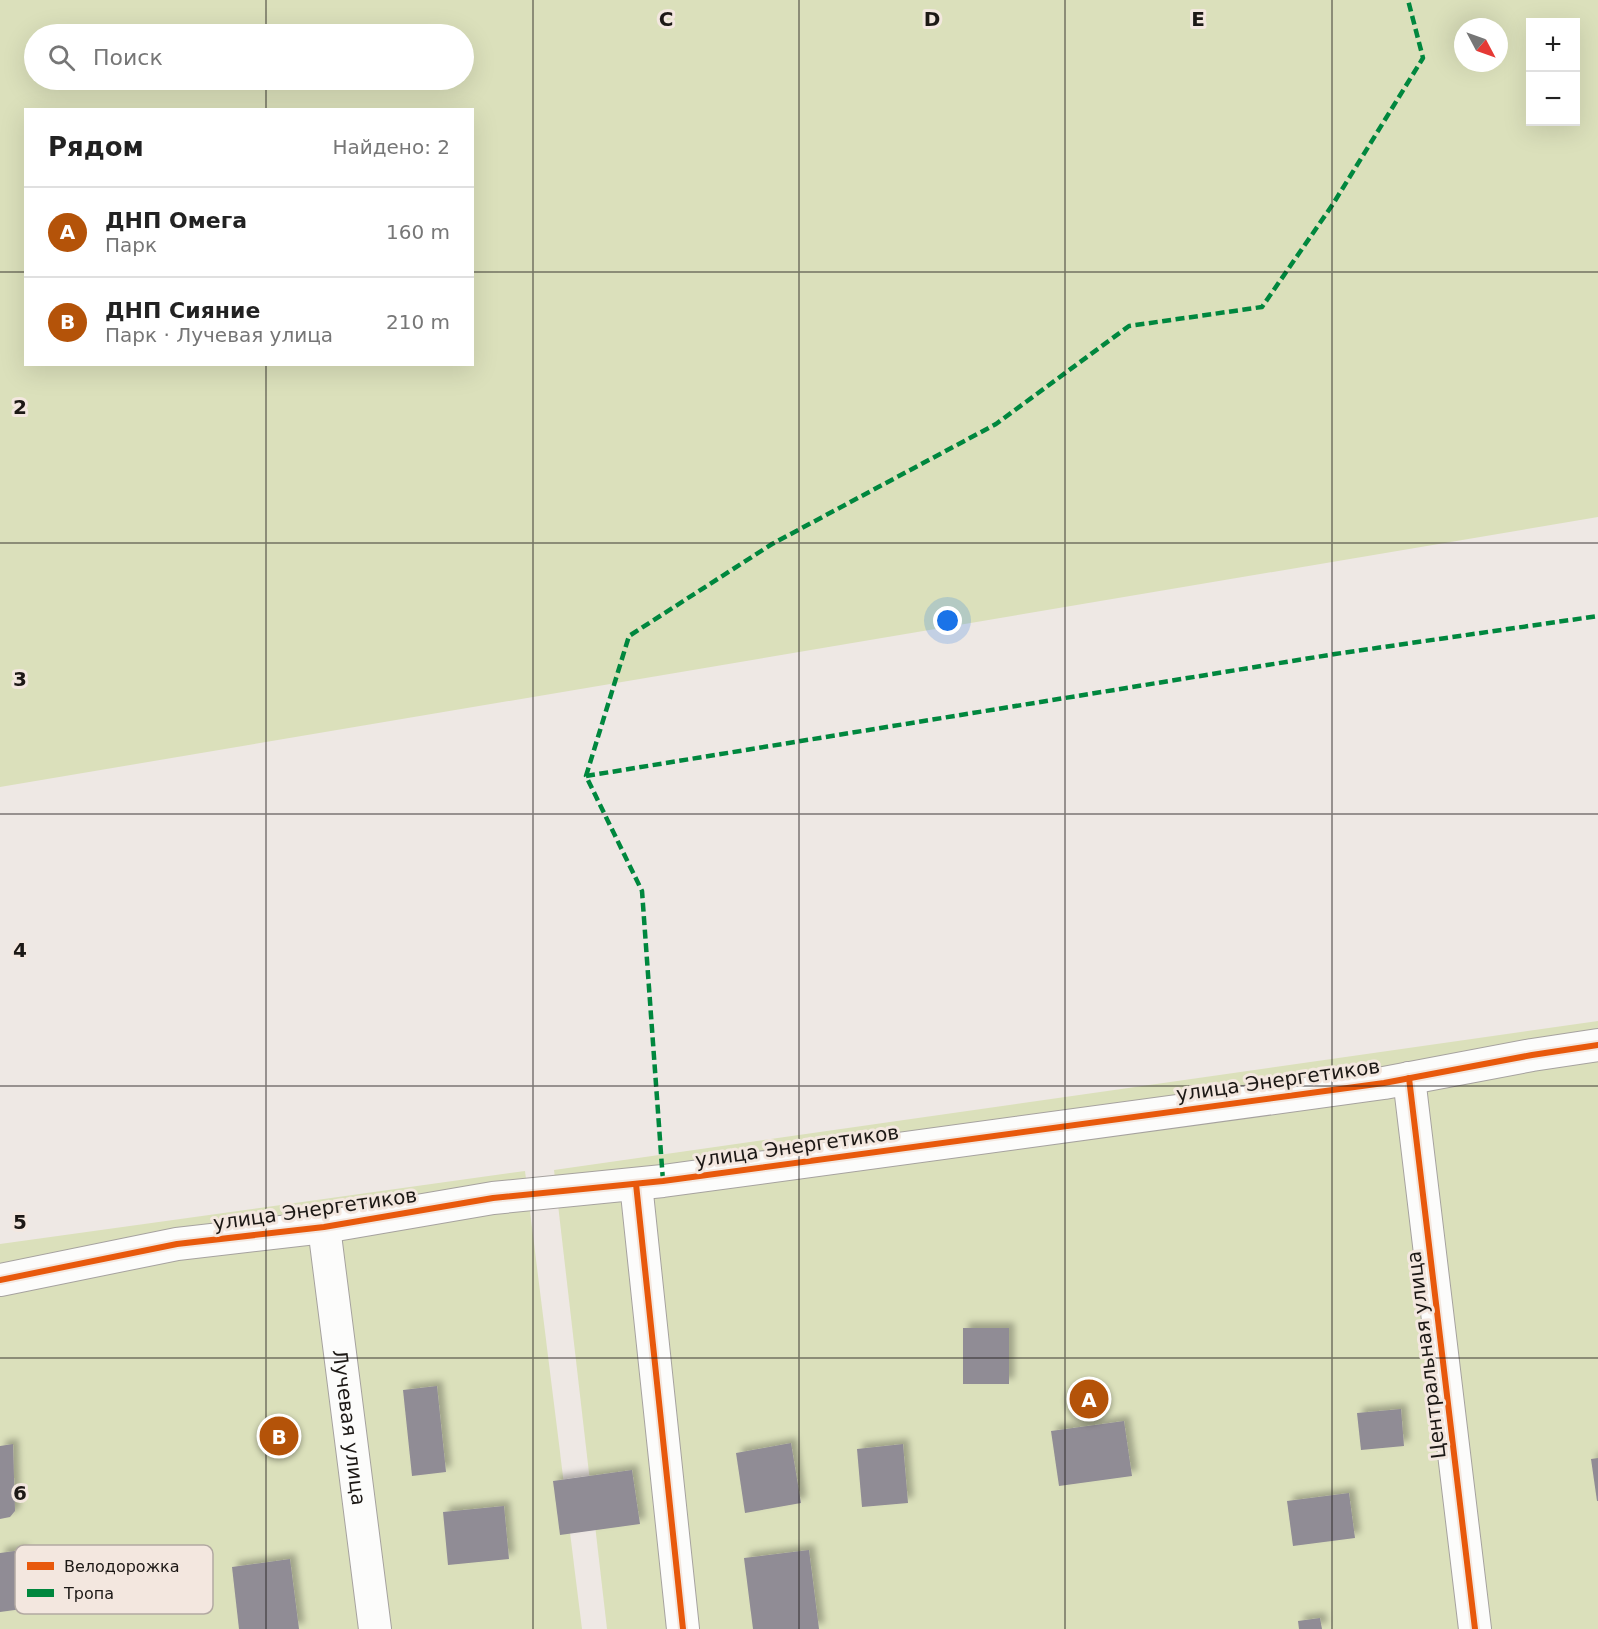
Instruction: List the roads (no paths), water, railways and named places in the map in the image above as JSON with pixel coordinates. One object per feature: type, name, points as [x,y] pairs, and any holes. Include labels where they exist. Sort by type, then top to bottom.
[{"type":"street","name":"улица Энергетиков","points":[[0,1280],[177,1244],[324,1227],[493,1198],[636,1184],[1372,1084],[1532,1054],[1598,1045]]},
{"type":"street","name":"Центральная улица","points":[[1409,1078],[1475,1629]]},
{"type":"street","points":[[636,1184],[683,1629]]},
{"type":"street","name":"Лучевая улица","points":[[324,1227],[375,1629]]},
{"type":"place","name":"ДНП Омега","points":[[1089,1399]]},
{"type":"place","name":"ДНП Сияние","points":[[279,1436]]}]
